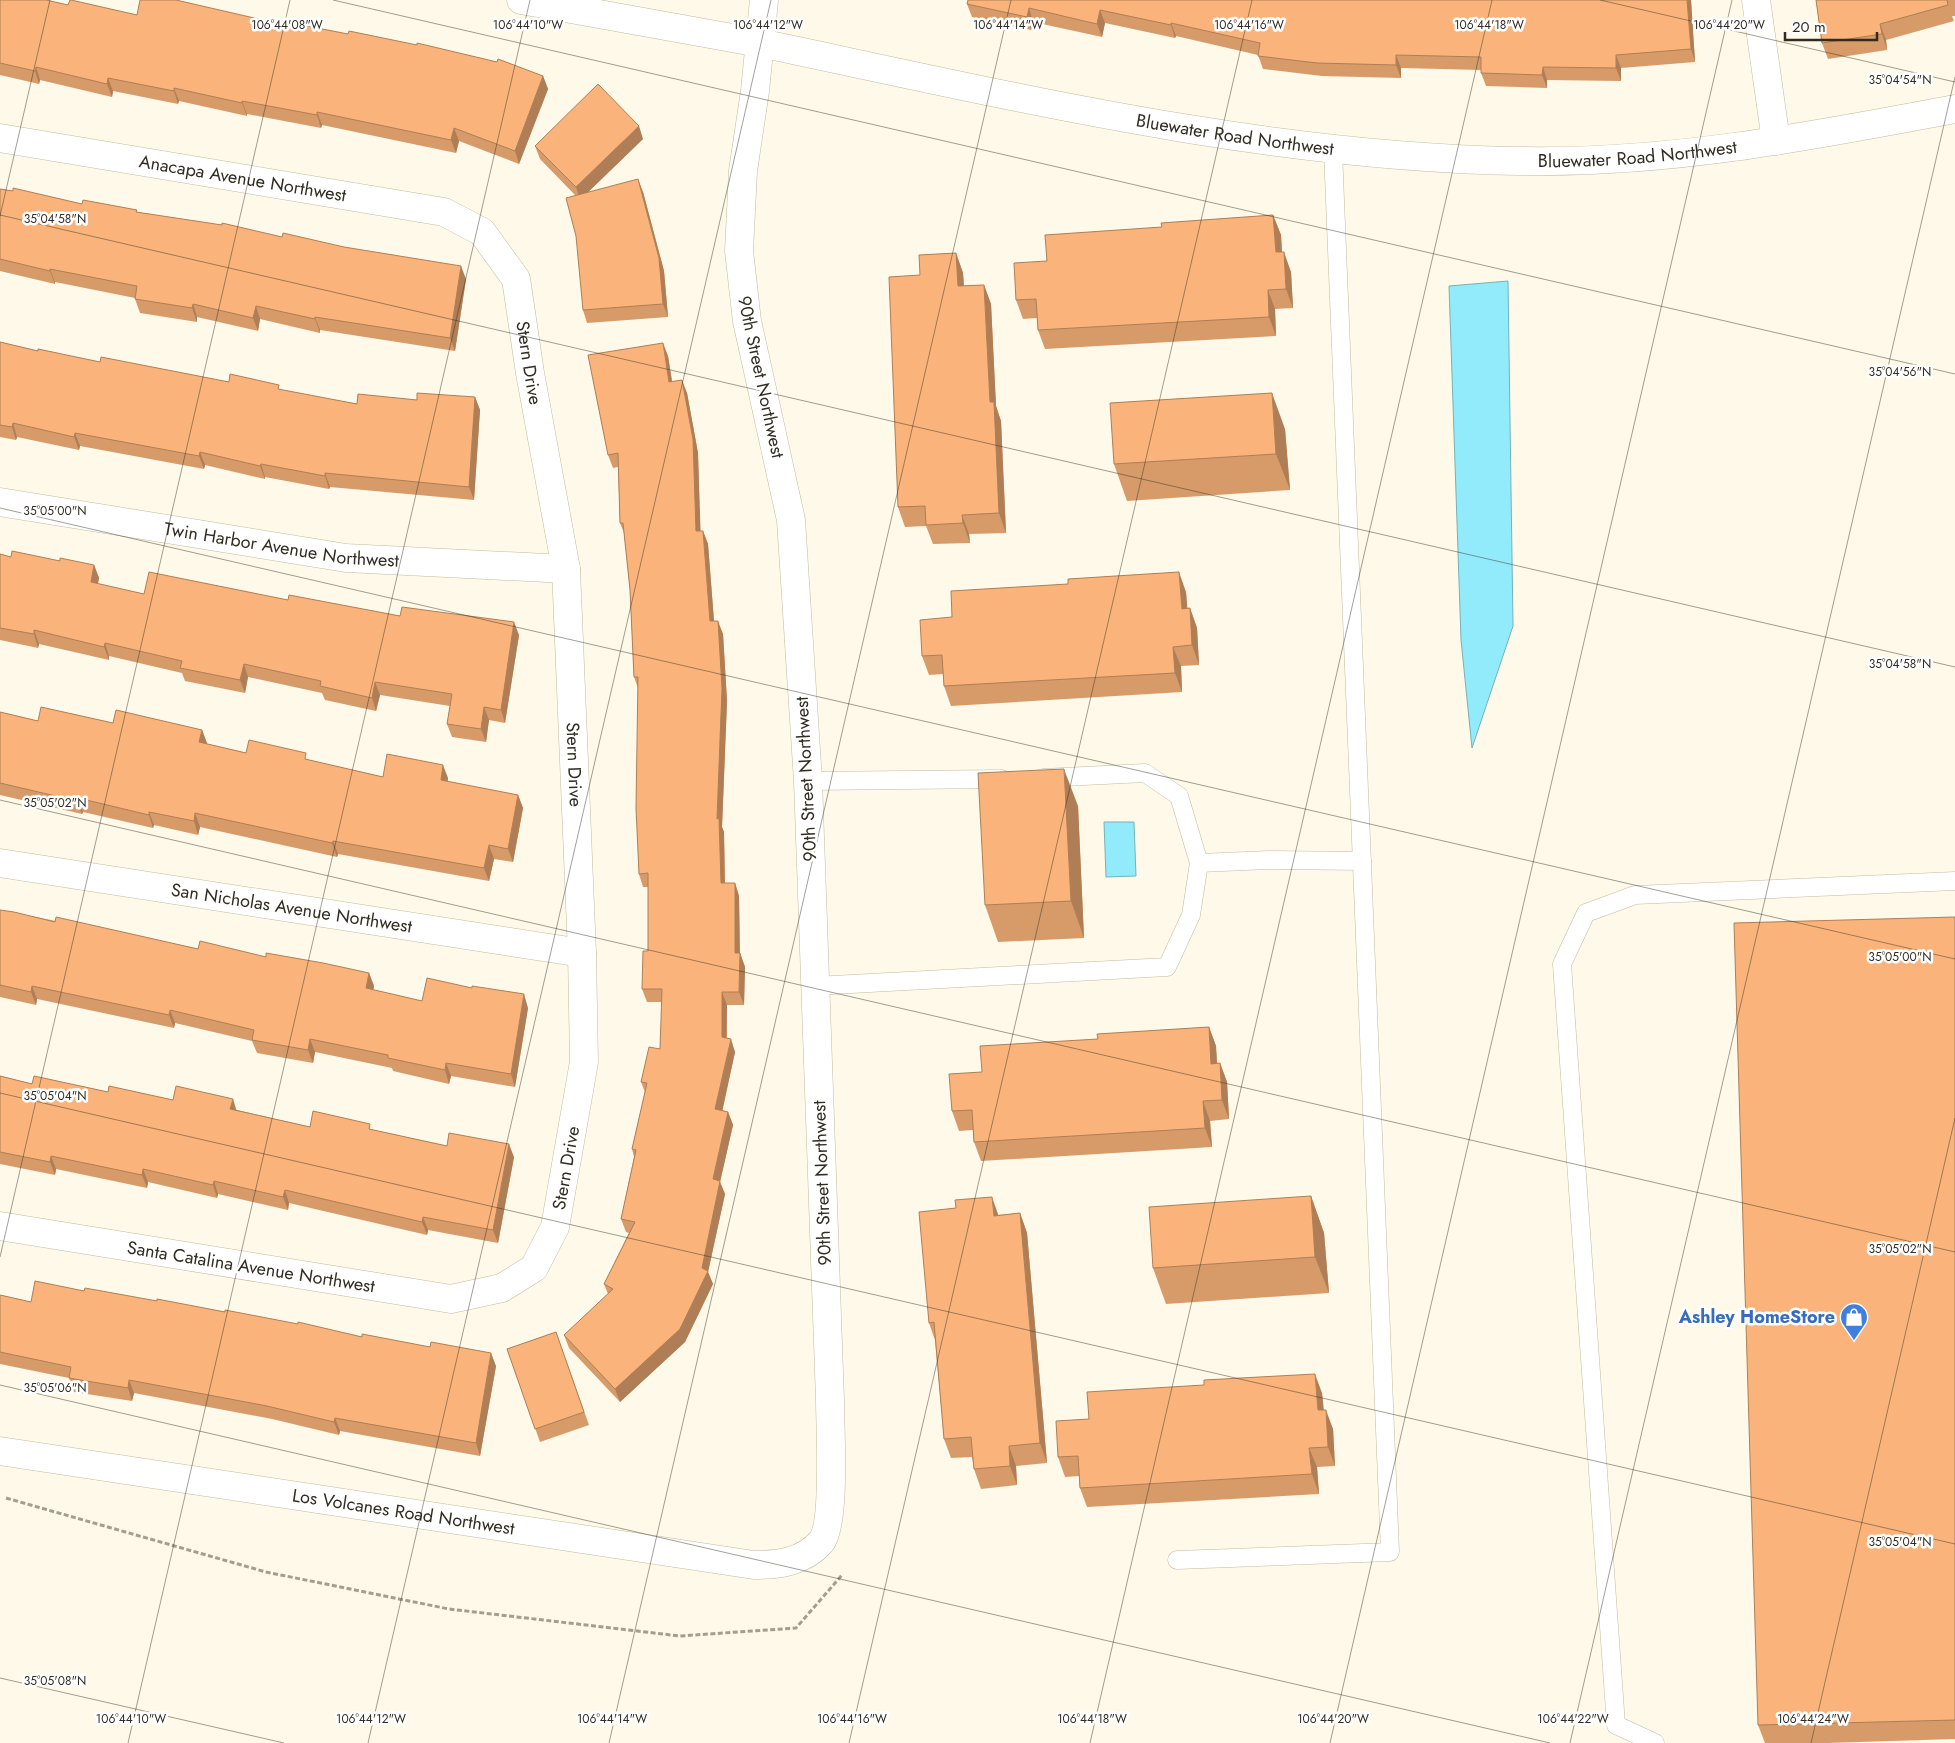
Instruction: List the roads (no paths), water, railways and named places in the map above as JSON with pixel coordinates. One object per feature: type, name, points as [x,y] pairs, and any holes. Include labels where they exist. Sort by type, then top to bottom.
[{"type":"street","name":"Bluewater Road Northwest","points":[[521,0],[760,43],[1228,137],[1333,151],[1523,162],[1622,159],[1705,151],[1776,141],[1955,109]]},
{"type":"street","name":"90th Street Northwest","points":[[764,0],[743,171],[739,251],[747,321],[791,520],[808,780],[830,1400],[831,1501],[822,1541],[805,1555]]},
{"type":"street","points":[[1756,0],[1776,141]]},
{"type":"street","name":"Anacapa Avenue Northwest","points":[[0,138],[444,212],[482,232]]},
{"type":"street","name":"Stern Drive","points":[[482,232],[516,279],[530,373],[566,569],[582,953],[584,1062],[555,1227],[534,1268],[502,1288]]},
{"type":"street","name":"Twin Harbor Avenue Northwest","points":[[0,502],[346,558],[566,569]]},
{"type":"street","name":"San Nicholas Avenue Northwest","points":[[0,863],[582,953]]},
{"type":"street","name":"Santa Catalina Avenue Northwest","points":[[0,1226],[451,1299],[502,1288]]},
{"type":"street","name":"Los Volcanes Road Northwest","points":[[0,1451],[754,1566],[782,1564],[805,1555]]},
{"type":"lane","points":[[1178,1560],[1390,1552],[1333,151]]},
{"type":"lane","points":[[808,780],[1024,778],[1145,773],[1179,796],[1199,863],[1190,915],[1167,967],[814,986]]},
{"type":"lane","points":[[1199,863],[1269,860],[1362,861]]},
{"type":"lane","points":[[1655,1743],[1616,1725],[1562,964],[1586,913],[1635,895],[1955,881]]},
{"type":"water","points":[[1508,281],[1513,626],[1472,748],[1461,640],[1449,286]]},
{"type":"water","points":[[1104,822],[1134,822],[1136,876],[1106,877]]},
{"type":"place","name":"Ashley HomeStore","points":[[1854,1341]]}]
